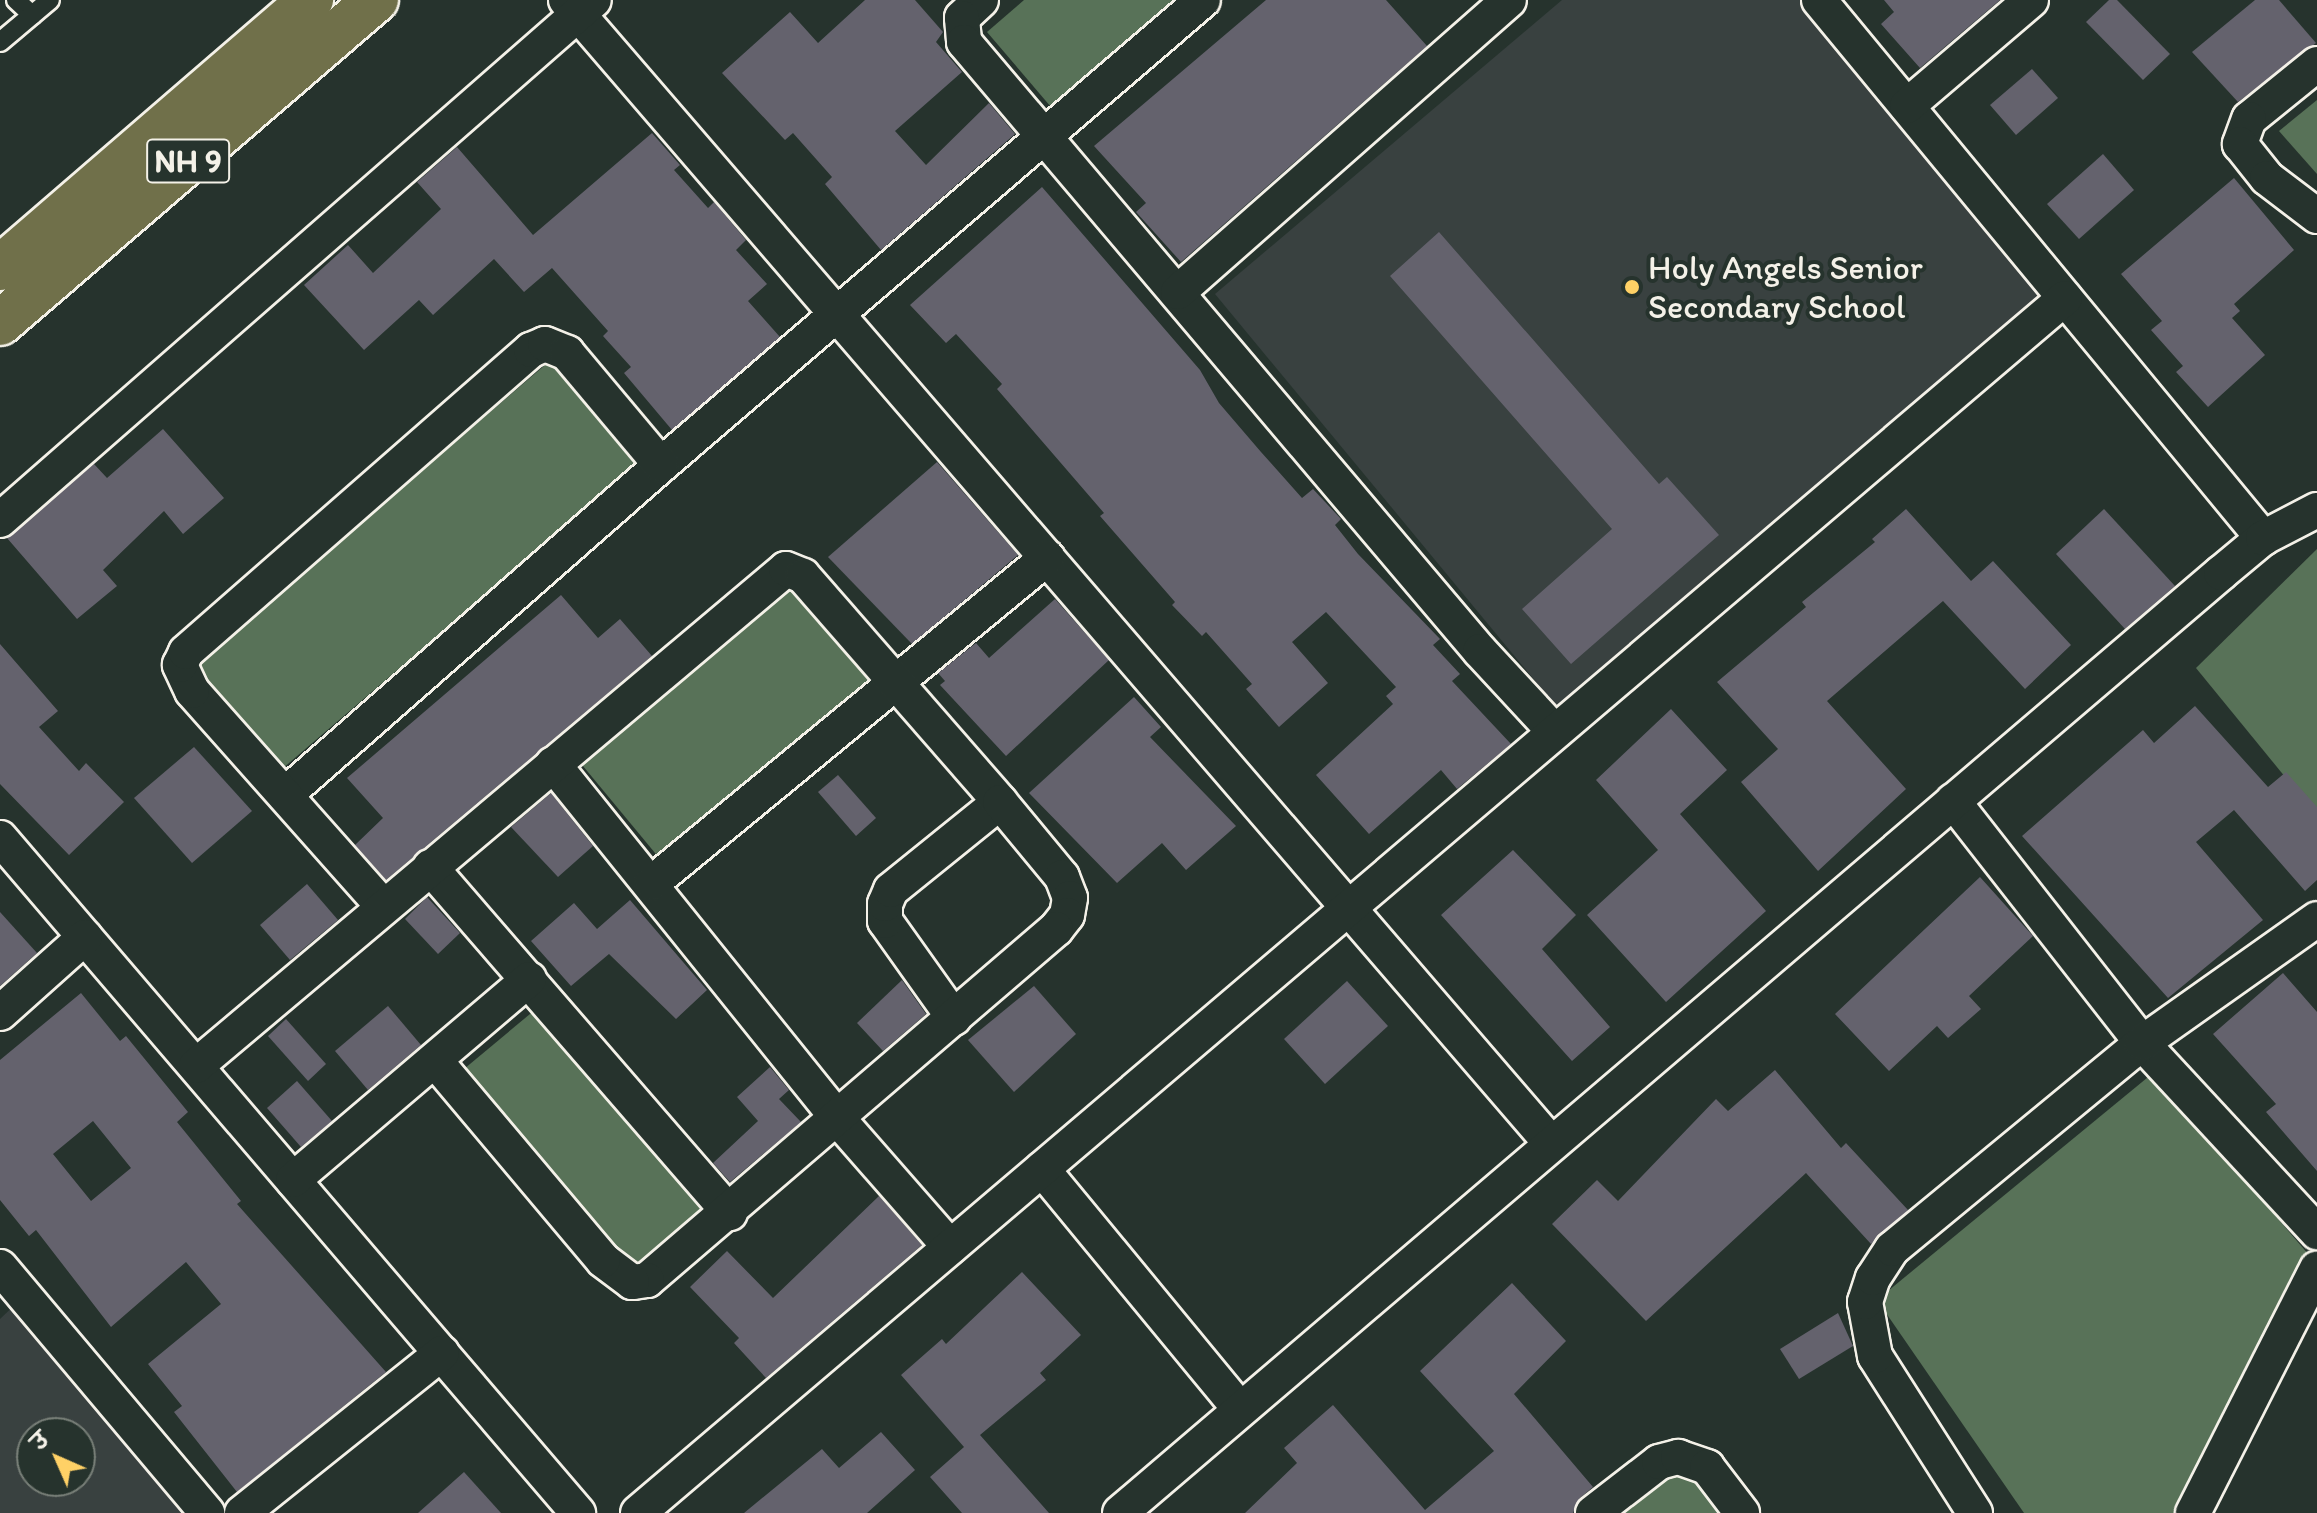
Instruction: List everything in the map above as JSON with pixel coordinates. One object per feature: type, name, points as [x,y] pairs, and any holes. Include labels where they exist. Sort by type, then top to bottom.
[{"type":"highway","name":"NH 9","points":[[0,268],[311,0]]},
{"type":"highway","name":"NH 9","points":[[0,323],[376,0]]},
{"type":"street","points":[[981,0],[962,18],[964,42],[1480,651],[1555,732]]},
{"type":"street","points":[[285,795],[661,465],[1044,140],[1203,0]]},
{"type":"street","points":[[1178,292],[1509,0]]},
{"type":"street","points":[[1819,0],[2263,538]]},
{"type":"street","points":[[1907,106],[2031,0]]},
{"type":"street","points":[[0,520],[579,5],[837,315],[1550,1142]]},
{"type":"street","points":[[2317,64],[2249,119],[2240,144],[2267,178],[2317,216]]},
{"type":"street","points":[[638,1513],[2065,298]]},
{"type":"street","points":[[382,905],[185,680],[180,665],[197,638],[531,350],[545,344],[567,353],[661,465]]},
{"type":"street","points":[[1120,1513],[1550,1142],[2263,538],[2317,510]]},
{"type":"street","points":[[652,883],[1047,558]]},
{"type":"street","points":[[196,1066],[382,905],[786,569],[803,576],[1000,802],[1062,877],[1070,898],[1067,915],[954,1018],[658,1275],[632,1282],[603,1260],[436,1062]]},
{"type":"street","points":[[553,764],[652,883],[838,1119],[950,1247]]},
{"type":"street","points":[[1953,801],[2142,1043],[2317,1232]]},
{"type":"street","points":[[954,1018],[885,921],[885,904],[891,890],[1000,802]]},
{"type":"street","points":[[0,838],[578,1513]]},
{"type":"street","points":[[430,867],[730,1213]]},
{"type":"street","points":[[1975,1513],[1875,1356],[1865,1302],[1873,1278],[1892,1249],[2142,1043],[2317,919]]},
{"type":"street","points":[[0,1013],[85,937]]},
{"type":"street","points":[[293,1180],[436,1062],[529,979]]},
{"type":"street","points":[[1042,1169],[1240,1409]]},
{"type":"street","points":[[2201,1510],[2317,1269]]},
{"type":"street","points":[[1,1271],[207,1513]]},
{"type":"street","points":[[242,1513],[442,1353]]},
{"type":"street","points":[[1593,1513],[1659,1462],[1678,1457],[1707,1467],[1742,1513]]},
{"type":"lane","points":[[16,0],[32,15]]},
{"type":"lane","points":[[0,42],[50,0]]},
{"type":"shaded area","points":[[1562,0],[1807,0],[2052,291],[1560,711],[1215,294]]},
{"type":"shaded area","points":[[22,1298],[197,1513],[0,1513],[0,1319]]},
{"type":"green space","points":[[1024,0],[1177,0],[1051,107],[987,32]]},
{"type":"green space","points":[[2317,100],[2317,174],[2279,131]]},
{"type":"green space","points":[[559,353],[647,456],[282,769],[194,666]]},
{"type":"green space","points":[[2317,549],[2317,816],[2196,668]]},
{"type":"green space","points":[[801,574],[884,672],[660,859],[578,760]]},
{"type":"green space","points":[[542,1004],[710,1207],[631,1272],[464,1069]]},
{"type":"green space","points":[[2153,1073],[2309,1255],[2184,1513],[2024,1513],[1877,1300]]},
{"type":"green space","points":[[1686,1458],[1724,1513],[1620,1513]]},
{"type":"building","points":[[865,0],[915,0],[943,32],[936,42],[962,72],[895,131],[926,165],[989,103],[1015,134],[881,250],[825,184],[832,177],[793,133],[785,140],[722,73],[790,12],[818,43]]},
{"type":"building","points":[[1266,0],[1386,0],[1427,46],[1181,262],[1136,212],[1146,203],[1094,146]]},
{"type":"building","points":[[1884,0],[2000,0],[1920,68],[1881,24],[1894,12]]},
{"type":"building","points":[[2109,0],[2117,0],[2170,54],[2143,80],[2086,22]]},
{"type":"building","points":[[2255,0],[2279,0],[2316,43],[2238,102],[2192,52]]},
{"type":"building","points":[[2032,69],[2058,98],[2016,135],[1990,105]]},
{"type":"building","points":[[652,133],[680,165],[674,170],[708,208],[714,202],[746,240],[736,250],[767,284],[748,301],[780,337],[672,430],[624,373],[631,367],[603,336],[608,331],[552,268],[524,292],[494,259],[433,315],[419,300],[364,350],[304,285],[348,245],[373,273],[441,209],[417,182],[457,147],[533,235]]},
{"type":"building","points":[[2103,154],[2134,190],[2079,239],[2047,204]]},
{"type":"building","points":[[2234,178],[2294,250],[2234,304],[2240,311],[2232,318],[2265,355],[2208,407],[2176,372],[2183,366],[2151,330],[2162,321],[2121,274]]},
{"type":"building","points":[[1042,187],[1200,370],[1219,403],[1261,452],[1302,498],[1313,489],[1341,519],[1335,525],[1358,554],[1440,639],[1433,645],[1460,674],[1452,681],[1511,744],[1457,789],[1441,770],[1369,834],[1316,775],[1393,704],[1386,696],[1396,687],[1326,612],[1292,642],[1328,683],[1279,727],[1246,689],[1252,684],[1206,632],[1202,636],[1172,605],[1175,602],[1100,516],[1104,513],[997,389],[1002,384],[956,334],[946,343],[910,305]]},
{"type":"building","points":[[1439,232],[1659,484],[1667,477],[1719,535],[1571,664],[1522,609],[1612,529],[1390,276]]},
{"type":"building","points":[[163,429],[224,498],[183,534],[164,511],[103,570],[117,586],[77,619],[7,538],[94,464],[107,478]]},
{"type":"building","points":[[937,462],[1018,555],[912,644],[828,557]]},
{"type":"building","points":[[1906,509],[1971,581],[1993,561],[2071,645],[2025,689],[1943,601],[1827,701],[1906,789],[1818,871],[1741,782],[1778,749],[1717,682],[1806,607],[1802,602],[1875,542],[1872,539]]},
{"type":"building","points":[[2104,509],[2175,586],[2125,629],[2056,554]]},
{"type":"building","points":[[561,595],[598,638],[620,619],[652,656],[386,880],[355,845],[383,818],[347,778]]},
{"type":"building","points":[[1055,599],[1109,660],[1006,756],[940,685],[945,681],[938,673],[976,643],[989,658]]},
{"type":"building","points":[[0,644],[58,711],[39,727],[79,771],[86,763],[124,802],[69,855],[0,784]]},
{"type":"building","points":[[1134,697],[1161,727],[1150,737],[1236,826],[1186,870],[1162,843],[1117,883],[1029,793]]},
{"type":"building","points":[[2195,706],[2268,787],[2286,772],[2317,807],[2317,880],[2305,891],[2234,810],[2196,842],[2263,920],[2168,998],[2022,836],[2143,730],[2154,743]]},
{"type":"building","points":[[1671,709],[1727,770],[1680,814],[1766,911],[1666,1002],[1587,915],[1658,850],[1596,780]]},
{"type":"building","points":[[194,747],[252,811],[192,863],[134,798]]},
{"type":"building","points":[[838,775],[876,818],[856,836],[818,792]]},
{"type":"building","points":[[551,793],[593,846],[558,877],[511,827]]},
{"type":"building","points":[[1513,850],[1576,915],[1542,949],[1610,1027],[1572,1061],[1441,915]]},
{"type":"building","points":[[1980,877],[2033,936],[1969,996],[1981,1009],[1948,1038],[1937,1026],[1889,1071],[1835,1014]]},
{"type":"building","points":[[307,884],[338,920],[290,960],[260,925]]},
{"type":"building","points":[[427,897],[460,933],[438,954],[405,919]]},
{"type":"building","points":[[630,900],[707,990],[676,1019],[609,954],[571,986],[531,941],[574,903],[597,929]]},
{"type":"building","points":[[0,912],[37,953],[0,986]]},
{"type":"building","points":[[2283,973],[2317,1012],[2317,1171],[2266,1112],[2276,1104],[2213,1034]]},
{"type":"building","points":[[902,980],[926,1014],[883,1051],[857,1023]]},
{"type":"building","points":[[1347,981],[1388,1026],[1325,1084],[1284,1039]]},
{"type":"building","points":[[1034,986],[1076,1034],[1014,1092],[968,1040]]},
{"type":"building","points":[[81,993],[120,1041],[126,1036],[188,1112],[177,1122],[241,1201],[237,1204],[386,1372],[237,1492],[174,1412],[182,1406],[148,1364],[221,1304],[186,1262],[111,1327],[36,1230],[29,1236],[0,1200],[0,1060]],"holes":[[[93,1121],[131,1168],[91,1201],[53,1154]]]},
{"type":"building","points":[[388,1006],[421,1045],[368,1090],[335,1051]]},
{"type":"building","points":[[286,1019],[326,1064],[308,1081],[268,1036]]},
{"type":"building","points":[[770,1067],[789,1090],[779,1099],[801,1122],[730,1182],[713,1163],[758,1121],[737,1097]]},
{"type":"building","points":[[1775,1070],[1841,1148],[1846,1143],[1908,1210],[1871,1244],[1806,1173],[1646,1321],[1552,1224],[1597,1180],[1618,1201],[1716,1099],[1728,1111]]},
{"type":"building","points":[[297,1081],[332,1121],[301,1147],[267,1108]]},
{"type":"building","points":[[879,1196],[922,1245],[766,1378],[734,1343],[739,1338],[690,1287],[727,1251],[773,1298]]},
{"type":"building","points":[[1022,1272],[1081,1335],[1040,1373],[1046,1380],[980,1435],[1049,1513],[962,1513],[930,1477],[964,1447],[901,1375],[942,1339],[946,1344]]},
{"type":"building","points":[[1512,1283],[1566,1341],[1514,1394],[1593,1487],[1580,1498],[1573,1513],[1245,1513],[1297,1463],[1284,1448],[1333,1405],[1425,1510],[1494,1451],[1420,1371]]},
{"type":"building","points":[[1838,1313],[1853,1346],[1799,1379],[1780,1349]]},
{"type":"building","points":[[881,1432],[915,1470],[867,1513],[744,1513],[822,1449],[839,1468]]},
{"type":"building","points":[[464,1472],[501,1513],[418,1513]]},
{"type":"place","name":"Holy Angels Senior Secondary School","points":[[1632,287]]}]
